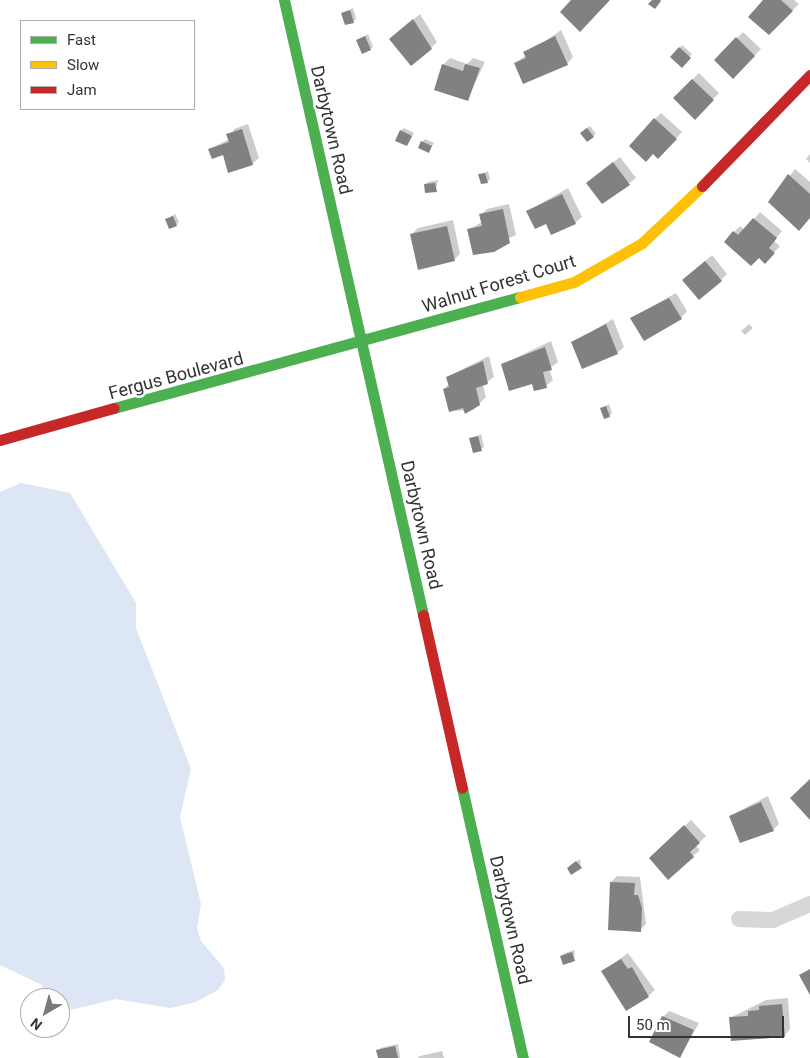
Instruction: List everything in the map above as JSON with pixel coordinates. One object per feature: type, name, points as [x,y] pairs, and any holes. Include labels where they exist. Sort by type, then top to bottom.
[{"type":"main road","name":"Darbytown Road","points":[[284,0],[523,1058]]},
{"type":"main road","name":"Walnut Forest Court","points":[[362,344],[548,291],[603,268],[670,220],[810,75]]},
{"type":"main road","name":"Fergus Boulevard","points":[[0,440],[362,344]]},
{"type":"street","points":[[739,919],[773,920],[810,904]]},
{"type":"shaded area","points":[[21,483],[70,493],[136,603],[136,628],[191,769],[180,817],[201,904],[197,928],[201,941],[224,968],[225,980],[218,990],[196,1002],[170,1008],[116,999],[70,1010],[70,988],[42,988],[42,985],[0,965],[0,492]]},
{"type":"building","points":[[571,0],[610,0],[580,32],[560,12]]},
{"type":"building","points":[[652,0],[661,1],[655,9],[648,4]]},
{"type":"building","points":[[763,0],[781,0],[793,11],[769,35],[748,17]]},
{"type":"building","points":[[350,10],[354,23],[345,25],[341,13]]},
{"type":"building","points":[[413,19],[432,49],[411,66],[389,39]]},
{"type":"building","points":[[365,36],[371,50],[362,54],[356,40]]},
{"type":"building","points":[[555,36],[568,65],[523,84],[514,63],[526,58],[523,52]]},
{"type":"building","points":[[736,37],[755,56],[733,79],[714,60]]},
{"type":"building","points":[[679,47],[691,58],[682,68],[670,57]]},
{"type":"building","points":[[442,64],[463,71],[465,64],[480,68],[468,101],[434,90]]},
{"type":"building","points":[[692,79],[714,100],[695,120],[673,98]]},
{"type":"building","points":[[654,118],[677,139],[658,159],[653,154],[646,162],[629,146]]},
{"type":"building","points":[[587,128],[594,137],[587,142],[580,133]]},
{"type":"building","points":[[242,129],[253,165],[228,173],[223,155],[212,159],[208,149],[229,142],[226,134]]},
{"type":"building","points":[[400,130],[412,136],[407,146],[395,141]]},
{"type":"building","points":[[421,141],[432,146],[429,153],[418,148]]},
{"type":"building","points":[[613,162],[630,185],[602,204],[586,183]]},
{"type":"building","points":[[485,173],[488,183],[481,184],[478,174]]},
{"type":"building","points":[[788,174],[810,194],[810,218],[799,231],[768,202]]},
{"type":"building","points":[[435,183],[437,192],[425,193],[424,184]]},
{"type":"building","points":[[562,194],[576,224],[551,235],[546,224],[535,229],[526,211]]},
{"type":"building","points":[[503,209],[510,243],[494,252],[473,255],[467,229],[482,226],[479,214]]},
{"type":"building","points":[[173,216],[177,226],[169,229],[165,219]]},
{"type":"building","points":[[753,218],[777,238],[769,248],[775,253],[765,264],[759,258],[751,266],[724,242],[733,231],[738,235]]},
{"type":"building","points":[[447,226],[455,261],[418,270],[410,234]]},
{"type":"building","points":[[705,261],[722,281],[699,300],[682,280]]},
{"type":"building","points":[[669,298],[682,319],[644,341],[630,318]]},
{"type":"building","points":[[606,324],[618,354],[582,369],[571,342]]},
{"type":"building","points":[[545,347],[552,370],[543,372],[547,388],[534,391],[532,384],[509,391],[501,364]]},
{"type":"building","points":[[483,361],[488,384],[476,388],[480,405],[465,414],[463,408],[449,412],[443,389],[449,387],[446,377]]},
{"type":"building","points":[[606,406],[610,417],[604,419],[600,408]]},
{"type":"building","points":[[478,436],[482,451],[473,453],[469,438]]},
{"type":"building","points":[[810,779],[810,820],[790,798]]},
{"type":"building","points":[[761,802],[774,831],[740,843],[729,816]]},
{"type":"building","points":[[684,825],[700,843],[690,852],[694,857],[668,880],[649,858]]},
{"type":"building","points":[[576,861],[582,868],[571,875],[567,868]]},
{"type":"building","points":[[610,882],[635,883],[634,895],[638,895],[642,908],[641,932],[608,930]]},
{"type":"building","points":[[572,952],[575,961],[563,965],[560,956]]},
{"type":"building","points":[[621,959],[628,969],[632,967],[649,997],[626,1011],[601,971]]},
{"type":"building","points":[[810,969],[810,995],[799,975]]},
{"type":"building","points":[[782,1004],[785,1037],[731,1041],[729,1017],[748,1016],[748,1011],[759,1010],[759,1006]]},
{"type":"building","points":[[662,1016],[694,1030],[680,1058],[649,1042]]},
{"type":"building","points":[[395,1046],[398,1058],[378,1058],[376,1050]]},
{"type":"traffic: fast","points":[[284,0],[423,615]]},
{"type":"traffic: fast","points":[[114,408],[520,297]]},
{"type":"traffic: fast","points":[[462,788],[523,1058]]},
{"type":"traffic: slow","points":[[520,297],[574,282],[642,243],[702,186]]},
{"type":"traffic: jam","points":[[702,186],[810,75]]},
{"type":"traffic: jam","points":[[0,440],[114,408]]},
{"type":"traffic: jam","points":[[423,615],[462,788]]}]
